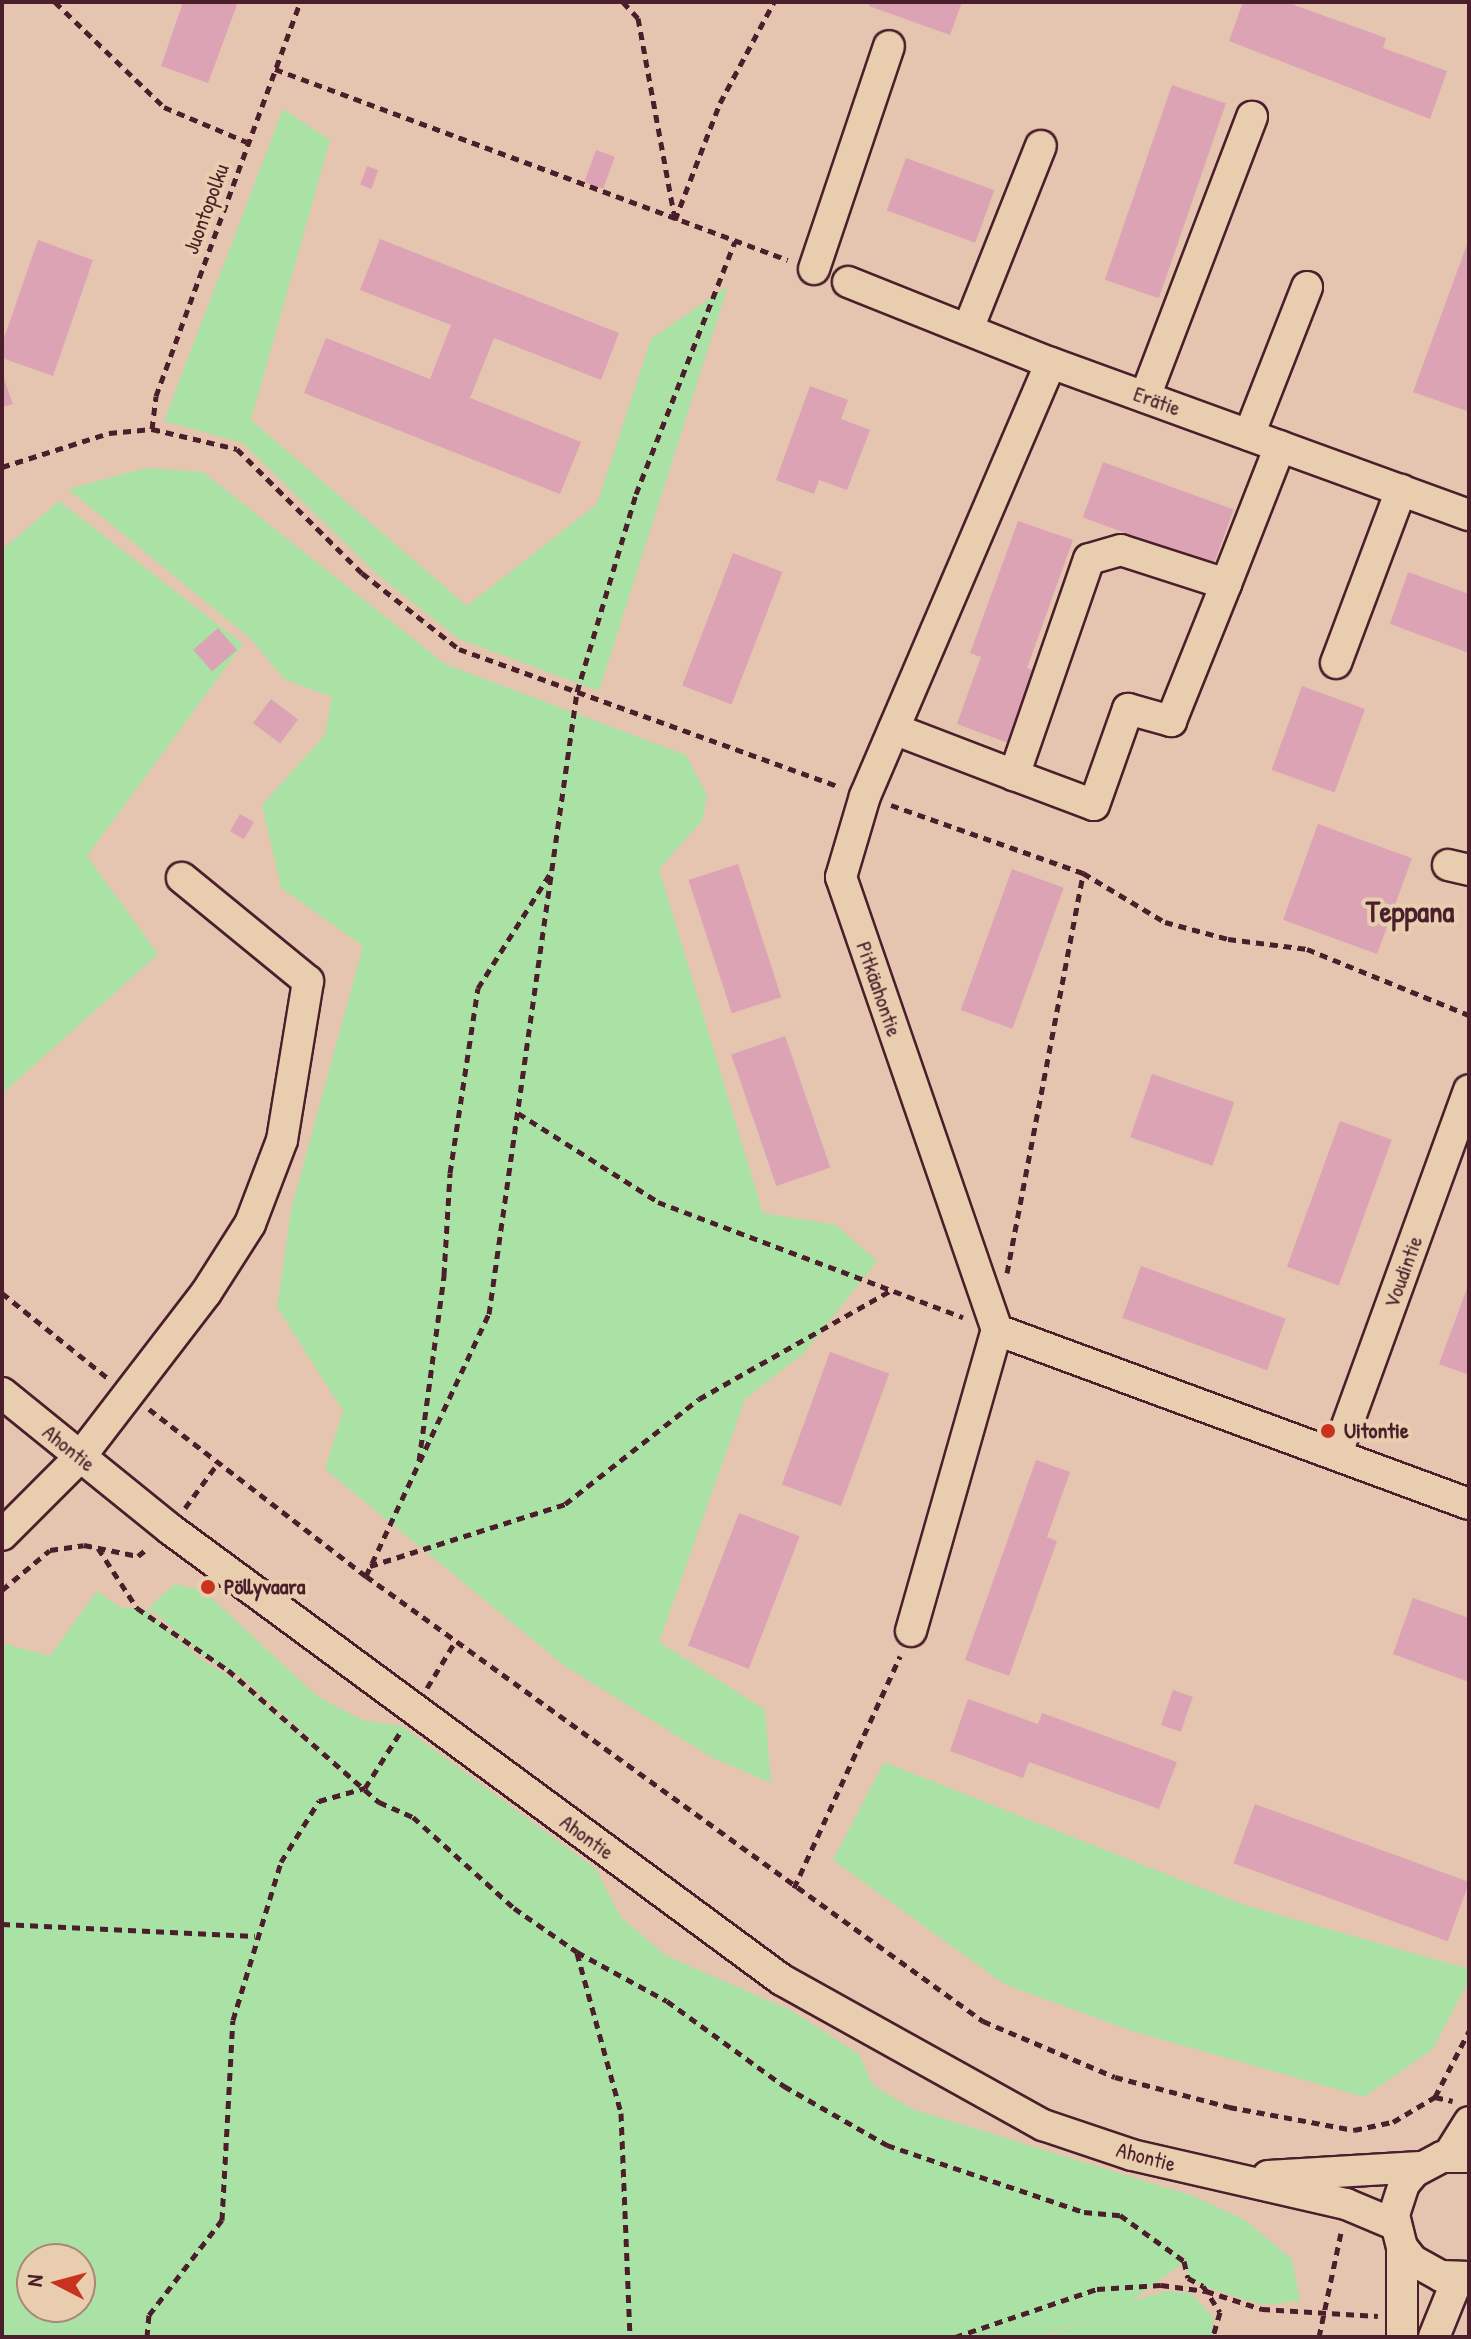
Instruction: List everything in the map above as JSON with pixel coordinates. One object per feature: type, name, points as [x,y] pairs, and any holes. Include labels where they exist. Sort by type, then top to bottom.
[{"type":"street","points":[[814,269],[889,46]]},
{"type":"street","points":[[1145,397],[1252,117]]},
{"type":"street","points":[[968,329],[1041,146]]},
{"type":"street","name":"Erätie","points":[[848,282],[1051,363],[1469,515]]},
{"type":"street","points":[[1249,435],[1307,287]]},
{"type":"street","name":"Pitkäahontie","points":[[997,1330],[841,877],[865,796],[1051,363]]},
{"type":"street","points":[[894,729],[1094,805],[1128,709],[1171,721],[1280,446]]},
{"type":"street","points":[[1336,663],[1401,490]]},
{"type":"street","points":[[1014,775],[1089,559],[1121,550],[1226,584]]},
{"type":"street","points":[[2,1535],[80,1457],[206,1293],[250,1224],[282,1140],[308,981],[182,878]]},
{"type":"street","name":"Voudintie","points":[[1337,1453],[1469,1090]]},
{"type":"street","points":[[911,1631],[997,1330],[1469,1504]]},
{"type":"street","name":"Ahontie","points":[[2,1393],[80,1457],[782,1980],[1043,2125],[1132,2155],[1346,2204],[1399,2236],[1426,2270],[1464,2277]]},
{"type":"street","points":[[1459,2156],[1463,2112]]},
{"type":"street","name":"Ahontie","points":[[1230,2178],[1420,2167],[1459,2156]]},
{"type":"street","points":[[1402,2337],[1397,2199],[1420,2167]]},
{"type":"street","points":[[1434,2337],[1464,2277]]},
{"type":"path","points":[[55,2],[164,107],[247,142]]},
{"type":"path","name":"Juontopolku","points":[[152,429],[156,396],[300,2]]},
{"type":"path","points":[[623,2],[638,18],[675,220]]},
{"type":"path","points":[[675,220],[720,103],[774,2]]},
{"type":"path","points":[[275,69],[675,220],[814,269]]},
{"type":"path","points":[[366,1576],[489,1314],[577,692],[636,494],[735,242]]},
{"type":"path","points":[[2,467],[109,433],[152,429],[237,449],[362,573],[459,649],[1083,873],[1165,922],[1228,939],[1307,949],[1469,1015]]},
{"type":"path","points":[[418,1466],[444,1275],[450,1173],[478,988],[552,871]]},
{"type":"path","points":[[1005,1285],[1083,873]]},
{"type":"path","points":[[518,1113],[658,1202],[997,1330]]},
{"type":"path","points":[[370,1566],[565,1504],[699,1399],[893,1290]]},
{"type":"path","points":[[2,1293],[366,1576],[794,1888],[983,2021],[1115,2077],[1229,2107],[1354,2130],[1393,2122],[1435,2097],[1469,2031]]},
{"type":"path","points":[[98,1548],[137,1608],[228,1670],[365,1788],[413,1817],[514,1908],[577,1952],[667,2001],[784,2086],[887,2145],[1084,2212],[1120,2215],[1184,2261],[1188,2278],[1206,2291],[1220,2312],[1213,2337]]},
{"type":"path","points":[[2,1590],[50,1550]]},
{"type":"path","points":[[794,1888],[911,1631]]},
{"type":"path","points":[[147,2337],[149,2315],[222,2220],[233,2020],[255,1936],[281,1862],[319,1801],[365,1788]]},
{"type":"path","points":[[2,1924],[255,1936]]},
{"type":"path","points":[[577,1952],[621,2113],[630,2337]]},
{"type":"path","points":[[1435,2097],[1463,2112]]},
{"type":"path","points":[[955,2337],[1097,2289],[1161,2285],[1206,2291],[1262,2309],[1329,2310]]},
{"type":"green space","points":[[283,109],[330,140],[251,420],[467,606],[597,504],[651,339],[728,286],[599,691],[459,639],[378,575],[243,443],[164,421]]},
{"type":"green space","points":[[146,468],[203,472],[445,664],[686,755],[707,796],[702,821],[659,869],[763,1213],[836,1225],[877,1261],[803,1354],[745,1399],[659,1642],[765,1710],[771,1783],[711,1757],[565,1666],[325,1469],[343,1411],[277,1307],[291,1210],[363,946],[281,888],[262,805],[325,735],[332,697],[284,679],[250,638],[68,489]]},
{"type":"green space","points":[[59,501],[243,644],[87,856],[158,954],[2,1094],[2,550]]},
{"type":"green space","points":[[175,1584],[204,1591],[317,1696],[362,1720],[402,1726],[596,1869],[620,1916],[665,1955],[790,2010],[859,2054],[873,2085],[912,2109],[1193,2196],[1245,2220],[1292,2259],[1300,2301],[1262,2305],[1203,2286],[1188,2278],[1184,2262],[1131,2301],[1167,2291],[1191,2293],[1213,2317],[1213,2337],[1046,2337],[1106,2311],[1042,2337],[2,2337],[2,1643],[50,1656],[97,1591],[120,1607],[146,1609],[203,1661],[236,1679],[348,1773],[239,1675],[205,1658],[149,1607]]},
{"type":"green space","points":[[884,1762],[1244,1905],[1469,1969],[1469,1980],[1433,2049],[1364,2097],[1132,2031],[1004,1984],[833,1860]]},
{"type":"building","points":[[183,2],[238,2],[208,83],[161,66]]},
{"type":"building","points":[[870,2],[962,2],[950,35],[869,6]]},
{"type":"building","points":[[1243,2],[1286,2],[1386,38],[1383,48],[1447,71],[1430,119],[1229,41]]},
{"type":"building","points":[[1172,85],[1226,104],[1159,298],[1105,280]]},
{"type":"building","points":[[596,150],[615,157],[603,189],[584,182]]},
{"type":"building","points":[[906,158],[994,190],[975,243],[887,211]]},
{"type":"building","points":[[367,166],[378,170],[371,189],[360,185]]},
{"type":"building","points":[[380,239],[619,333],[601,380],[494,338],[470,398],[581,442],[560,494],[304,393],[326,338],[430,379],[451,325],[360,290]]},
{"type":"building","points":[[1469,239],[1469,404],[1467,411],[1413,392]]},
{"type":"building","points":[[38,240],[93,260],[53,376],[2,358],[2,344]]},
{"type":"building","points":[[2,373],[13,404],[2,407]]},
{"type":"building","points":[[810,386],[848,400],[841,419],[870,430],[847,490],[819,480],[814,494],[776,480]]},
{"type":"building","points":[[1103,462],[1234,510],[1213,565],[1083,517]]},
{"type":"building","points":[[1018,521],[1073,540],[1027,668],[1037,672],[1011,744],[957,724],[981,657],[970,653]]},
{"type":"building","points":[[733,553],[782,572],[732,705],[682,686]]},
{"type":"building","points":[[1408,572],[1469,594],[1469,653],[1390,624]]},
{"type":"building","points":[[218,628],[237,650],[212,672],[193,650]]},
{"type":"building","points":[[1302,686],[1365,709],[1335,793],[1272,770]]},
{"type":"building","points":[[271,699],[298,719],[280,743],[253,723]]},
{"type":"building","points":[[240,814],[254,822],[244,839],[230,831]]},
{"type":"building","points":[[1318,824],[1412,858],[1377,954],[1283,920]]},
{"type":"building","points":[[738,864],[781,997],[732,1013],[689,880]]},
{"type":"building","points":[[1012,869],[1064,888],[1012,1029],[961,1010]]},
{"type":"building","points":[[785,1036],[830,1167],[776,1186],[731,1055]]},
{"type":"building","points":[[1152,1074],[1234,1102],[1212,1166],[1130,1137]]},
{"type":"building","points":[[1340,1121],[1392,1140],[1339,1285],[1287,1267]]},
{"type":"building","points":[[1141,1266],[1286,1319],[1267,1370],[1122,1318]]},
{"type":"building","points":[[1469,1283],[1469,1375],[1439,1364]]},
{"type":"building","points":[[830,1352],[889,1374],[841,1506],[782,1484]]},
{"type":"building","points":[[1036,1460],[1070,1472],[1047,1537],[1057,1541],[1009,1676],[965,1660]]},
{"type":"building","points":[[739,1513],[800,1536],[749,1669],[688,1646]]},
{"type":"building","points":[[1413,1598],[1469,1618],[1469,1682],[1393,1654]]},
{"type":"building","points":[[1173,1690],[1193,1697],[1181,1732],[1161,1725]]},
{"type":"building","points":[[968,1699],[1038,1724],[1042,1713],[1177,1762],[1159,1809],[1029,1762],[1023,1778],[950,1751]]},
{"type":"building","points":[[1255,1804],[1469,1882],[1448,1941],[1233,1863]]},
{"type":"place","name":"Uitontie","points":[[1328,1431]]},
{"type":"place","name":"Pöllyvaara","points":[[208,1587]]},
{"type":"district","name":"Teppana","points":[[1410,911]]}]
